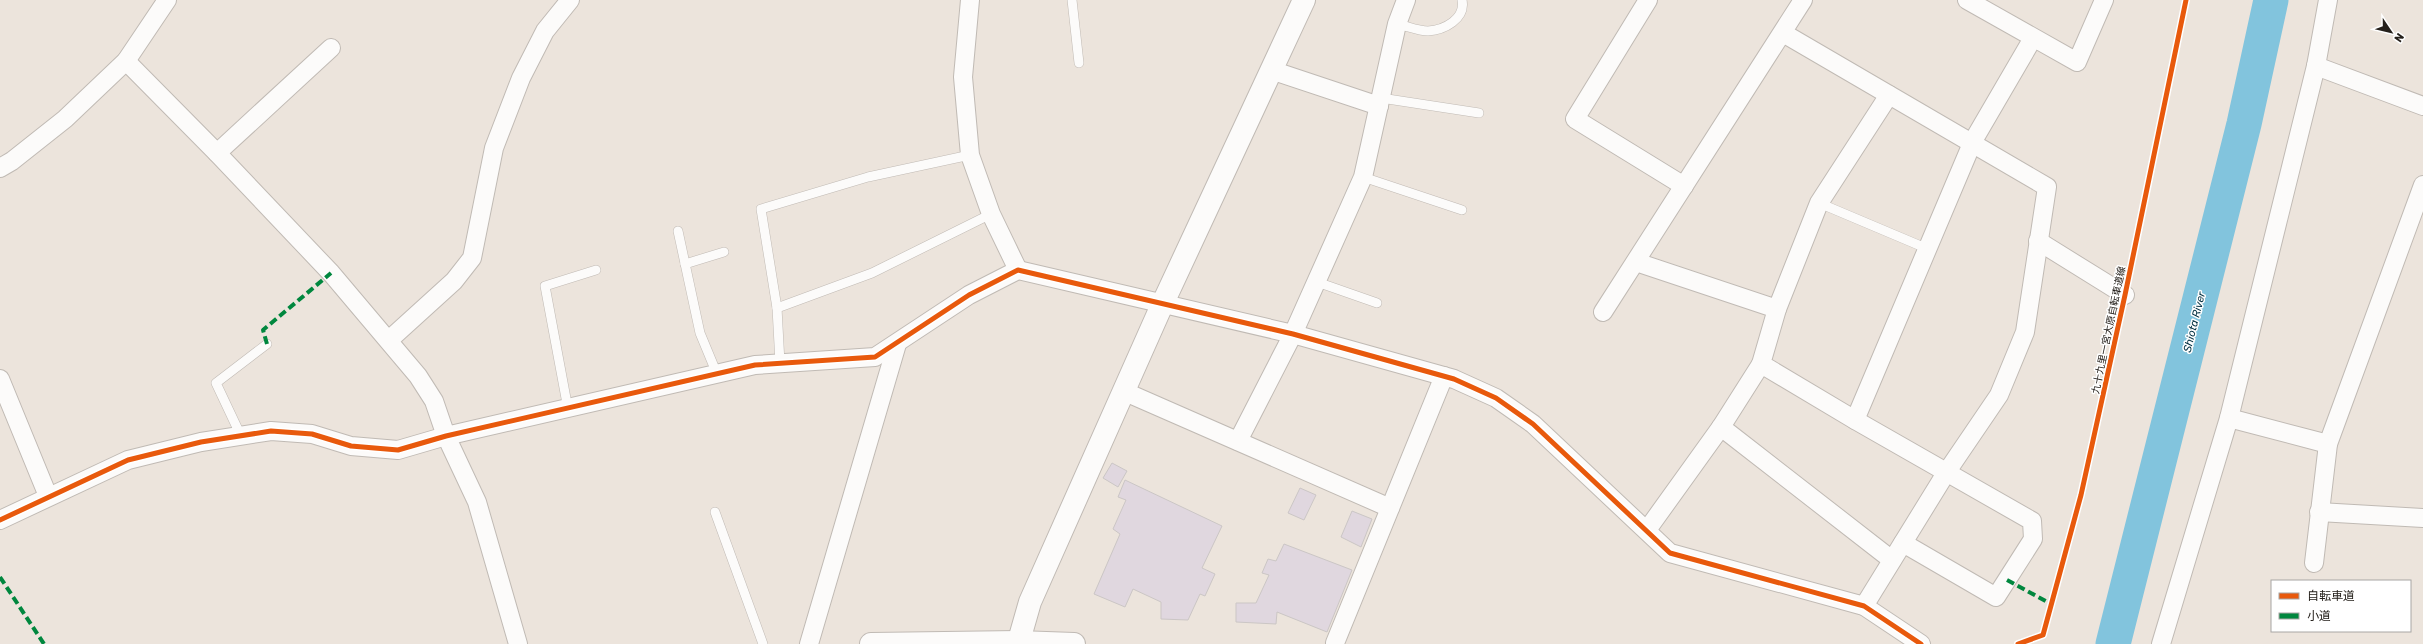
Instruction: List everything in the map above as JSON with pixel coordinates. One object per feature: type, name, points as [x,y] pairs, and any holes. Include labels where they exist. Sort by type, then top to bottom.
[{"type":"street","points":[[0,168],[12,161],[65,119],[126,61],[167,0]]},
{"type":"street","points":[[389,340],[454,281],[472,258],[494,148],[521,78],[544,31],[570,0]]},
{"type":"street","points":[[970,0],[963,77],[970,155],[991,214],[1018,270]]},
{"type":"street","points":[[1018,643],[1030,602],[1123,391],[1304,0]]},
{"type":"street","points":[[1238,441],[1293,334],[1363,177],[1397,24],[1406,0]]},
{"type":"street","points":[[1648,0],[1576,119],[1684,186]]},
{"type":"street","points":[[1603,312],[1803,0]]},
{"type":"street","points":[[1967,0],[2076,62],[2104,0]]},
{"type":"street","points":[[2161,644],[2229,418],[2316,66],[2328,0]]},
{"type":"street","points":[[1783,33],[1889,95],[1973,141],[2047,186],[2025,332],[1999,395],[1946,473],[1864,606]]},
{"type":"street","points":[[1855,420],[1973,141],[2033,38]]},
{"type":"street","points":[[218,153],[331,48]]},
{"type":"street","points":[[126,61],[218,153],[330,273],[389,340],[418,376],[434,401],[446,436],[477,502],[518,644]]},
{"type":"street","points":[[2316,66],[2423,106]]},
{"type":"street","points":[[1272,70],[1380,102]]},
{"type":"street","points":[[1647,530],[1721,427],[1761,364],[1777,309],[1818,203],[1889,95]]},
{"type":"street","points":[[2314,563],[2328,444],[2415,229],[2423,185]]},
{"type":"street","points":[[2038,241],[2125,295]]},
{"type":"street","points":[[1636,262],[1777,309]]},
{"type":"street","points":[[0,520],[48,496],[128,460],[201,442],[271,431],[312,434],[351,446],[398,450],[446,436],[755,365],[875,357],[897,344],[969,295],[1018,270],[1162,305],[1293,334],[1444,376],[1496,398],[1533,424],[1670,553],[1864,606],[1921,644]]},
{"type":"street","points":[[809,644],[897,344]]},
{"type":"street","points":[[1761,364],[1946,473],[2032,521],[2033,539],[1996,598],[1903,543]]},
{"type":"street","points":[[1336,643],[1444,376]]},
{"type":"street","points":[[0,380],[48,496]]},
{"type":"street","points":[[1123,391],[1390,508]]},
{"type":"street","points":[[2229,418],[2328,444]]},
{"type":"street","points":[[1721,427],[1892,560]]},
{"type":"street","points":[[2319,512],[2423,518]]},
{"type":"street","points":[[871,644],[1074,644]]},
{"type":"lane","points":[[1072,0],[1079,63]]},
{"type":"lane","points":[[1397,24],[1426,31],[1443,28],[1457,19],[1464,7],[1462,0]]},
{"type":"lane","points":[[1380,102],[1479,113]]},
{"type":"lane","points":[[780,363],[777,308],[761,209],[868,177],[970,155]]},
{"type":"lane","points":[[1363,177],[1462,210]]},
{"type":"lane","points":[[1818,203],[1928,249]]},
{"type":"lane","points":[[777,308],[872,273],[991,214]]},
{"type":"lane","points":[[678,231],[700,333],[717,374]]},
{"type":"lane","points":[[685,264],[724,252]]},
{"type":"lane","points":[[568,409],[545,286],[596,270]]},
{"type":"lane","points":[[1317,282],[1377,303]]},
{"type":"lane","points":[[241,436],[216,383],[267,344]]},
{"type":"lane","points":[[715,512],[764,644]]},
{"type":"building","points":[[1112,463],[1127,471],[1118,487],[1103,478]]},
{"type":"building","points":[[1125,480],[1222,526],[1202,568],[1215,574],[1205,596],[1200,594],[1188,620],[1161,619],[1161,602],[1133,589],[1125,607],[1094,594],[1120,534],[1113,529],[1126,500],[1118,497]]},
{"type":"building","points":[[1300,488],[1316,495],[1304,520],[1288,513]]},
{"type":"building","points":[[1352,511],[1372,519],[1361,547],[1341,537]]},
{"type":"building","points":[[1284,544],[1352,570],[1327,632],[1277,612],[1276,624],[1236,622],[1236,603],[1256,603],[1269,575],[1262,573],[1268,559],[1276,561]]},
{"type":"waterway","name":"Shiota River","points":[[2113,644],[2244,124],[2271,0]]},
{"type":"marked path","points":[[267,344],[263,330],[331,273]]},
{"type":"marked path","points":[[0,577],[44,644]]},
{"type":"marked path","points":[[2007,580],[2051,604]]},
{"type":"cycle path","name":"九十九里一宮大原自転車道線","points":[[2018,644],[2043,635],[2081,495],[2125,295],[2186,0]]},
{"type":"cycle path","points":[[0,520],[128,460],[201,442],[271,431],[312,434],[351,446],[398,450],[446,436],[755,365],[875,357],[969,295],[1018,270],[1293,334],[1454,379],[1496,398],[1533,424],[1670,553],[1864,606],[1921,644]]}]
